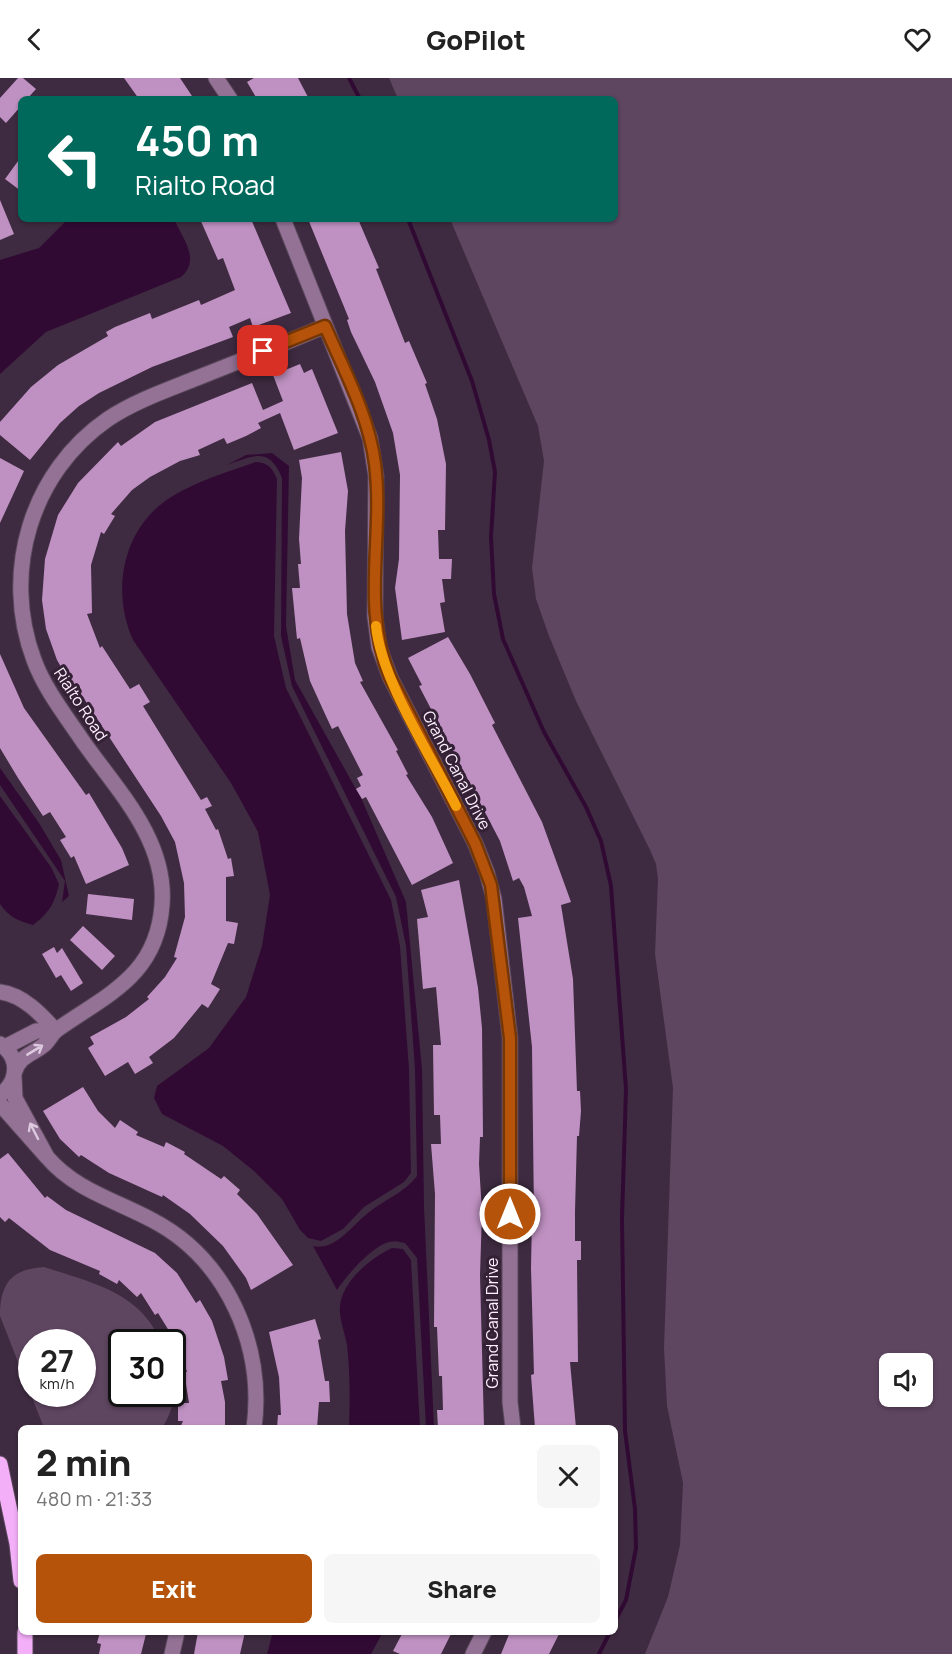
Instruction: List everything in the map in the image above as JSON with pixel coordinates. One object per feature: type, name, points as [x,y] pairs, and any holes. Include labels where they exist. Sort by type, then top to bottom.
[{"type":"main road","points":[[0,1464],[18,1553]]},
{"type":"main road","points":[[25,1635],[25,1654]]},
{"type":"street","points":[[216,78],[228,96]]},
{"type":"street","name":"Grand Canal Drive","points":[[284,222],[365,422],[373,452],[376,477],[375,617],[379,647],[390,677],[482,860],[494,899],[510,1038],[510,1402],[513,1425]]},
{"type":"street","name":"Rialto Road","points":[[0,1095],[7,1090],[22,1059],[45,1044],[55,1030],[110,995],[140,968],[154,942],[163,895],[157,856],[146,831],[52,697],[31,652],[22,616],[20,586],[22,557],[35,509],[49,482],[70,453],[110,418],[139,402],[325,326]]},
{"type":"street","points":[[0,992],[22,1000],[42,1014],[55,1030]]},
{"type":"street","name":"Rialto Road","points":[[2,1045],[36,1032],[55,1030]]},
{"type":"street","points":[[2,1045],[12,1056],[15,1098],[47,1157]]},
{"type":"street","points":[[0,1104],[47,1157],[74,1183],[170,1230],[213,1272],[234,1303],[250,1348],[256,1382],[254,1425]]},
{"type":"street","points":[[172,1654],[176,1635]]},
{"type":"street","points":[[473,1654],[482,1635]]},
{"type":"shaded area","points":[[389,78],[952,78],[952,1654],[645,1654],[668,1597],[680,1545],[683,1483],[667,1406],[664,1348],[673,1088],[655,954],[658,879],[656,864],[650,850],[576,701],[536,599],[532,568],[544,461],[538,426],[451,222],[618,222],[618,96],[397,96]]},
{"type":"shaded area","points":[[65,222],[175,222],[188,249],[190,264],[181,277],[46,332],[0,374],[0,260],[39,248]]},
{"type":"shaded area","points":[[272,453],[289,466],[286,626],[295,680],[362,800],[406,902],[422,1069],[424,1206],[434,1425],[426,1425],[417,1258],[405,1243],[383,1244],[360,1262],[337,1290],[313,1246],[321,1247],[336,1241],[368,1213],[406,1187],[417,1176],[415,1069],[406,946],[396,897],[292,686],[281,636],[282,478],[272,461],[266,457],[252,457],[227,465],[246,455]]},
{"type":"shaded area","points":[[256,462],[270,467],[277,479],[274,636],[286,688],[391,900],[400,946],[409,1069],[411,1173],[404,1182],[364,1207],[343,1229],[321,1241],[308,1238],[300,1230],[282,1199],[254,1171],[223,1146],[162,1114],[154,1098],[157,1086],[209,1048],[246,997],[262,946],[270,895],[258,832],[231,783],[133,640],[126,621],[123,601],[122,581],[125,562],[141,526],[154,510],[171,497],[223,473]]},
{"type":"shaded area","points":[[0,768],[39,823],[61,860],[69,896],[62,902],[65,881],[0,785]]},
{"type":"shaded area","points":[[0,796],[51,867],[59,884],[51,907],[33,925],[14,918],[0,904]]},
{"type":"shaded area","points":[[392,1248],[403,1249],[411,1260],[420,1425],[349,1425],[349,1365],[340,1303],[356,1274]]},
{"type":"shaded area","points":[[44,1267],[112,1291],[140,1311],[154,1329],[108,1329],[108,1407],[172,1407],[164,1425],[43,1425],[36,1407],[96,1407],[96,1329],[18,1329],[18,1362],[0,1316],[5,1287],[16,1275],[33,1268]]},
{"type":"shaded area","points":[[272,1635],[381,1635],[371,1654],[267,1654]]},
{"type":"building","points":[[18,78],[23,78],[36,89],[30,96],[18,96],[18,109],[6,123],[0,117],[0,98]]},
{"type":"building","points":[[124,78],[180,78],[192,96],[137,96]]},
{"type":"building","points":[[254,78],[298,78],[307,96],[255,96],[247,82]]},
{"type":"building","points":[[18,161],[18,189],[5,179]]},
{"type":"building","points":[[0,200],[14,234],[0,240]]},
{"type":"building","points":[[201,222],[252,222],[291,313],[253,327],[250,318],[229,327],[233,337],[152,367],[99,393],[79,406],[60,423],[30,460],[0,435],[0,422],[31,387],[58,365],[108,336],[106,332],[150,313],[152,319],[199,300],[201,305],[235,290],[223,258],[218,260]]},
{"type":"building","points":[[309,222],[359,222],[379,268],[376,269],[405,343],[409,341],[427,383],[425,384],[437,419],[446,464],[445,530],[438,530],[439,559],[452,559],[451,579],[442,579],[445,602],[440,603],[445,632],[402,640],[395,588],[399,559],[400,475],[393,433],[375,382],[351,332],[347,320],[349,319]]},
{"type":"building","points":[[300,364],[304,373],[312,369],[338,433],[294,450],[280,413],[258,423],[261,428],[246,436],[227,444],[224,438],[198,450],[200,455],[180,461],[150,477],[132,490],[111,514],[115,516],[104,534],[101,532],[91,565],[92,613],[87,614],[100,648],[102,646],[130,689],[139,684],[150,702],[143,706],[201,800],[207,797],[212,806],[205,809],[216,830],[218,829],[228,859],[231,858],[234,876],[226,877],[226,921],[238,923],[234,944],[228,943],[211,984],[220,989],[208,1008],[202,1004],[174,1038],[149,1057],[153,1063],[135,1074],[128,1062],[105,1076],[88,1048],[94,1044],[90,1037],[126,1017],[149,999],[147,997],[165,977],[177,958],[174,957],[185,917],[184,883],[175,842],[161,816],[75,685],[72,686],[57,660],[46,629],[42,600],[45,559],[58,515],[78,483],[118,442],[121,446],[155,422],[252,383],[263,410],[283,401],[273,375]]},
{"type":"building","points":[[341,452],[348,491],[345,531],[347,614],[355,663],[363,681],[360,682],[398,750],[396,751],[408,774],[406,775],[432,817],[453,863],[412,885],[366,797],[362,799],[356,789],[361,786],[357,778],[363,775],[338,726],[332,729],[310,681],[300,638],[297,639],[292,588],[300,588],[298,564],[301,564],[299,539],[302,478],[299,460]]},
{"type":"building","points":[[0,458],[24,471],[0,523]]},
{"type":"building","points":[[448,637],[495,723],[492,725],[542,822],[571,902],[561,905],[573,979],[577,1091],[580,1091],[581,1111],[579,1136],[577,1136],[575,1211],[575,1241],[581,1241],[581,1260],[577,1260],[578,1362],[570,1362],[576,1425],[535,1425],[531,1375],[534,1374],[531,1268],[532,1216],[534,1216],[532,1047],[518,918],[532,916],[524,887],[519,878],[513,881],[500,841],[419,686],[422,685],[408,658]]},
{"type":"building","points":[[0,654],[24,708],[86,795],[89,793],[122,848],[129,865],[86,884],[74,856],[71,858],[60,840],[66,837],[50,812],[43,816],[18,778],[0,748]]},
{"type":"building","points":[[459,880],[478,988],[482,1028],[483,1137],[480,1137],[479,1164],[482,1212],[480,1275],[484,1425],[438,1425],[437,1410],[443,1410],[437,1327],[434,1327],[435,1194],[431,1144],[441,1144],[440,1115],[434,1115],[433,1045],[441,1045],[436,987],[423,989],[417,919],[428,917],[421,890]]},
{"type":"building","points":[[88,894],[134,899],[132,920],[86,914]]},
{"type":"building","points":[[83,926],[115,956],[102,970],[70,940]]},
{"type":"building","points":[[54,947],[57,953],[62,948],[83,983],[71,991],[61,975],[56,978],[42,954]]},
{"type":"building","points":[[83,1087],[98,1111],[115,1128],[120,1120],[138,1132],[136,1135],[164,1147],[166,1142],[185,1152],[184,1154],[221,1179],[224,1176],[240,1190],[237,1194],[257,1214],[293,1265],[251,1290],[246,1278],[223,1246],[190,1214],[163,1195],[162,1197],[109,1173],[81,1155],[79,1157],[60,1139],[43,1111]]},
{"type":"building","points":[[8,1153],[45,1198],[47,1196],[66,1210],[155,1253],[177,1273],[196,1303],[200,1300],[212,1321],[224,1357],[228,1380],[221,1381],[225,1402],[225,1425],[181,1425],[183,1421],[178,1421],[178,1407],[186,1407],[186,1403],[189,1403],[186,1384],[186,1329],[168,1329],[158,1313],[155,1315],[141,1293],[137,1297],[119,1280],[117,1284],[99,1274],[100,1271],[50,1250],[9,1218],[5,1222],[0,1217],[0,1159]]},
{"type":"building","points":[[315,1319],[321,1339],[318,1340],[325,1381],[329,1381],[330,1402],[319,1402],[317,1425],[277,1425],[278,1415],[281,1415],[279,1377],[269,1332]]},
{"type":"building","points":[[99,1635],[146,1635],[141,1654],[99,1654],[101,1644],[97,1643]]},
{"type":"building","points":[[197,1635],[244,1635],[240,1654],[194,1654]]},
{"type":"building","points":[[401,1635],[450,1635],[441,1654],[400,1654],[393,1651]]},
{"type":"building","points":[[509,1635],[558,1635],[549,1654],[501,1654]]},
{"type":"waterway","points":[[349,78],[358,96]]},
{"type":"waterway","points":[[409,222],[472,381],[489,440],[495,472],[491,537],[494,594],[503,639],[544,732],[586,807],[601,841],[611,886],[626,1089],[622,1218],[625,1431],[635,1509],[636,1548],[626,1600],[618,1615]]},
{"type":"waterway","points":[[599,1654],[608,1635]]},
{"type":"slow traffic","points":[[376,626],[379,647],[390,677],[456,806]]},
{"type":"route","points":[[263,351],[325,326],[370,438],[376,477],[375,617],[379,647],[390,677],[475,843],[494,899],[510,1038],[510,1214]]}]
